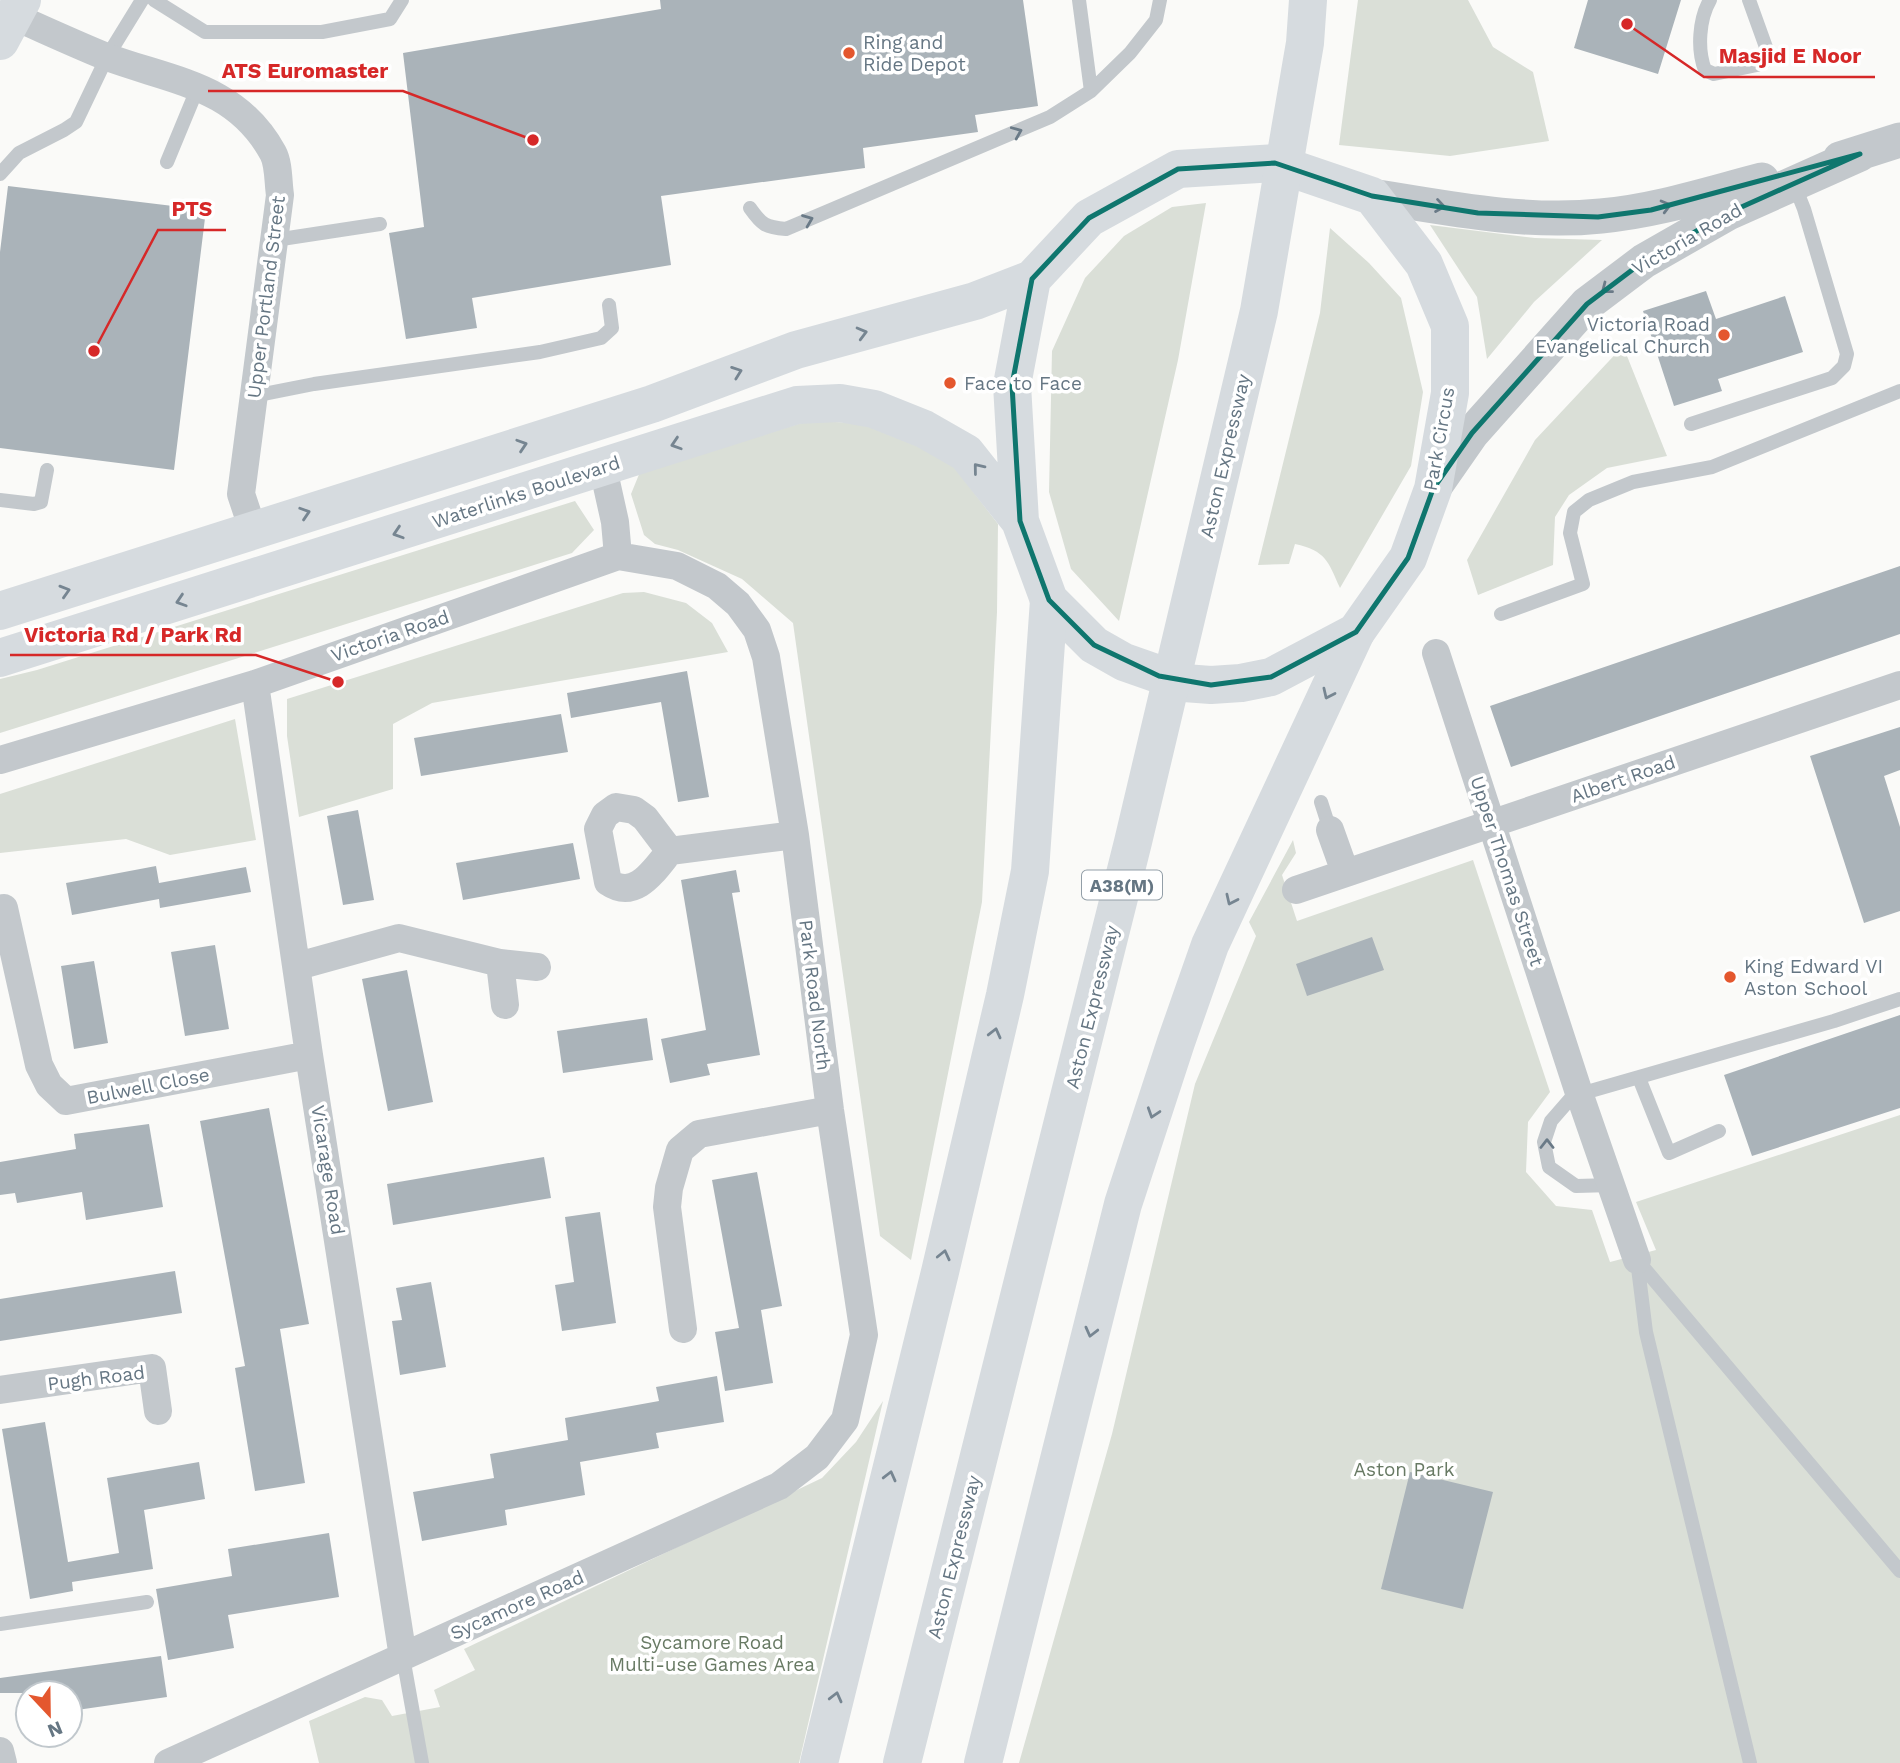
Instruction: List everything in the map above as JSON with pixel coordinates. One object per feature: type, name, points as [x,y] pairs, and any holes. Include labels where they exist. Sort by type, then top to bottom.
[{"type":"main road","name":"Aston Expressway","points":[[902,1763],[1133,842],[1259,311],[1305,43],[1308,0]]},
{"type":"main road","points":[[0,611],[652,404],[796,350],[975,301],[1032,279],[1089,218],[1178,169],[1275,163],[1372,195]]},
{"type":"main road","name":"Park Circus","points":[[1032,279],[1012,385],[1020,521],[1049,600],[1094,645],[1124,662],[1184,683],[1231,684],[1271,677],[1356,632],[1408,558],[1433,489],[1450,393],[1450,326],[1424,264],[1372,195]]},
{"type":"main road","name":"Waterlinks Boulevard","points":[[0,659],[797,405],[840,403],[874,409],[923,429],[966,453],[1020,521]]},
{"type":"main road","points":[[820,1763],[940,1272],[1005,995],[1030,871],[1049,600]]},
{"type":"main road","points":[[984,1763],[1123,1204],[1176,1042],[1210,945],[1356,632]]},
{"type":"street","name":"Upper Portland Street","points":[[12,19],[224,99],[245,116],[274,155],[281,195],[242,494],[253,530]]},
{"type":"street","name":"Victoria Road","points":[[1372,195],[1479,213],[1550,217],[1598,216],[1651,209],[1860,154],[1900,140]]},
{"type":"street","name":"Victoria Road","points":[[1433,489],[1472,433],[1587,304],[1644,261],[1728,213],[1860,154]]},
{"type":"street","points":[[603,468],[615,522],[618,556]]},
{"type":"street","name":"Victoria Road","points":[[0,760],[255,684],[618,556],[677,566],[717,586]]},
{"type":"street","name":"Park Road North","points":[[717,586],[738,604],[757,630],[766,657],[795,835],[830,1110],[864,1335],[845,1420]]},
{"type":"street","name":"Upper Thomas Street","points":[[1436,653],[1579,1092],[1637,1260]]},
{"type":"street","name":"Vicarage Road","points":[[255,684],[309,1055],[403,1657]]},
{"type":"street","name":"Albert Road","points":[[1296,890],[1900,685]]},
{"type":"street","points":[[1330,830],[1345,872]]},
{"type":"street","points":[[670,851],[795,835]]},
{"type":"street","name":"Bulwell Close","points":[[4,908],[39,1065],[49,1085],[66,1101],[309,1055]]},
{"type":"street","points":[[298,966],[399,938],[500,963],[537,967]]},
{"type":"street","points":[[500,963],[505,1005]]},
{"type":"street","points":[[683,1329],[667,1207],[669,1188],[680,1150],[699,1134],[830,1110]]},
{"type":"street","name":"Pugh Road","points":[[0,1391],[152,1368],[159,1411]]},
{"type":"street","name":"Sycamore Road","points":[[168,1763],[779,1486],[817,1457],[845,1420]]},
{"type":"street","points":[[0,1751],[4,1763]]},
{"type":"lane","points":[[0,174],[19,153],[76,122],[107,57],[142,0]]},
{"type":"lane","points":[[154,0],[205,32],[322,32],[390,19],[402,0]]},
{"type":"lane","points":[[1079,0],[1091,91]]},
{"type":"lane","points":[[750,208],[761,223],[786,229],[1040,121],[1091,91],[1130,53],[1156,20],[1160,0]]},
{"type":"lane","points":[[1710,0],[1705,8],[1701,34],[1703,64],[1705,70],[1714,74],[1757,65],[1764,62],[1767,56],[1749,0]]},
{"type":"lane","points":[[167,162],[198,87]]},
{"type":"lane","points":[[1691,424],[1832,378],[1844,366],[1847,354],[1804,209],[1794,184]]},
{"type":"lane","points":[[275,240],[380,224]]},
{"type":"lane","points":[[254,396],[314,384],[540,352],[601,338],[612,328],[609,305]]},
{"type":"lane","points":[[1501,614],[1583,584],[1570,533],[1574,512],[1589,500],[1633,482],[1712,467],[1900,393]]},
{"type":"lane","points":[[0,500],[34,504],[41,502],[47,470]]},
{"type":"lane","points":[[1321,802],[1330,830]]},
{"type":"lane","points":[[1612,1185],[1576,1186],[1549,1167],[1544,1142],[1550,1121],[1579,1092],[1639,1078],[1900,999]]},
{"type":"lane","points":[[1639,1078],[1669,1153],[1719,1131]]},
{"type":"lane","points":[[1637,1260],[1900,1571]]},
{"type":"lane","points":[[1637,1260],[1646,1332],[1750,1763]]},
{"type":"lane","points":[[0,1624],[147,1602]]},
{"type":"lane","points":[[403,1657],[422,1763]]},
{"type":"highlighted area","points":[[1860,154],[1728,213],[1644,261],[1587,304],[1472,433],[1433,489],[1408,558],[1356,632],[1271,677],[1211,685],[1159,676],[1094,645],[1049,600],[1020,521],[1012,385],[1032,279],[1089,218],[1178,169],[1275,163],[1372,196],[1478,213],[1598,217],[1651,210]]},
{"type":"green space","points":[[1358,0],[1468,0],[1493,47],[1533,72],[1549,141],[1450,156],[1339,145]]},
{"type":"green space","points":[[1206,203],[1178,360],[1119,621],[1071,569],[1049,492],[1052,351],[1085,278],[1124,236],[1172,207]]},
{"type":"green space","points":[[1430,225],[1535,238],[1602,240],[1534,302],[1487,359],[1477,297]]},
{"type":"green space","points":[[1330,228],[1369,263],[1401,298],[1423,392],[1411,466],[1340,588],[1325,558],[1313,550],[1295,544],[1289,564],[1258,565],[1320,313]]},
{"type":"green space","points":[[1623,346],[1667,456],[1607,468],[1569,495],[1555,517],[1553,565],[1478,595],[1467,560],[1535,440]]},
{"type":"green space","points":[[808,421],[862,423],[948,459],[998,524],[997,612],[982,902],[911,1260],[880,1236],[793,623],[742,579],[678,550],[655,544],[644,535],[631,494],[640,472]]},
{"type":"green space","points":[[575,501],[594,530],[572,553],[0,733],[0,679],[37,670]]},
{"type":"green space","points":[[644,592],[686,603],[712,623],[728,652],[432,703],[393,724],[393,789],[299,817],[287,736],[287,699],[623,593]]},
{"type":"green space","points":[[235,719],[256,840],[170,855],[126,839],[0,853],[0,794]]},
{"type":"green space","name":"Aston Park","points":[[1293,840],[1296,853],[1282,875],[1297,921],[1473,860],[1550,1092],[1528,1122],[1526,1172],[1556,1206],[1592,1210],[1610,1262],[1656,1250],[1636,1202],[1900,1115],[1900,1763],[1019,1763],[1112,1434],[1195,1084],[1256,936],[1249,922]]},
{"type":"green space","name":"Sycamore Road Multi-use Games Area","points":[[883,1401],[799,1763],[319,1763],[309,1721],[365,1697],[382,1700],[392,1716],[440,1707],[434,1690],[475,1670],[464,1649],[822,1478],[856,1442]]},
{"type":"building","points":[[660,0],[1023,0],[1038,106],[975,115],[978,132],[863,148],[865,168],[661,196],[671,265],[472,298],[477,328],[406,339],[389,233],[424,227],[403,53],[661,9]]},
{"type":"building","points":[[1588,0],[1681,0],[1658,74],[1574,48]]},
{"type":"building","points":[[8,186],[206,210],[174,470],[0,448],[0,252]]},
{"type":"building","name":"Victoria Road Evangelical Church","points":[[1706,291],[1716,319],[1785,296],[1803,352],[1718,379],[1722,391],[1674,406],[1643,311]]},
{"type":"building","points":[[1900,566],[1900,634],[1511,767],[1490,706]]},
{"type":"building","points":[[687,671],[709,797],[678,802],[661,702],[571,718],[567,693]]},
{"type":"building","points":[[561,714],[568,752],[421,776],[414,738]]},
{"type":"building","points":[[1900,727],[1900,770],[1884,776],[1900,827],[1900,911],[1864,923],[1810,756]]},
{"type":"building","points":[[358,810],[374,900],[343,905],[327,816]]},
{"type":"building","points":[[573,843],[580,879],[463,900],[456,863]]},
{"type":"building","points":[[156,866],[159,883],[246,867],[251,892],[160,908],[159,899],[72,915],[66,883]]},
{"type":"building","points":[[736,870],[740,892],[732,893],[760,1055],[707,1064],[710,1075],[670,1083],[661,1039],[706,1030],[681,880]]},
{"type":"building","points":[[1372,937],[1384,970],[1307,996],[1296,964]]},
{"type":"building","points":[[215,945],[229,1029],[185,1036],[171,952]]},
{"type":"building","points":[[94,961],[108,1043],[74,1049],[61,966]]},
{"type":"building","points":[[407,970],[433,1102],[388,1111],[362,979]]},
{"type":"building","points":[[1900,1015],[1900,1108],[1752,1156],[1724,1075]]},
{"type":"building","points":[[647,1018],[653,1060],[563,1073],[557,1031]]},
{"type":"building","points":[[269,1108],[309,1324],[280,1329],[305,1483],[255,1491],[235,1368],[245,1366],[200,1121]]},
{"type":"building","points":[[149,1124],[163,1207],[86,1220],[82,1192],[17,1203],[15,1193],[0,1195],[0,1162],[76,1149],[74,1134]]},
{"type":"building","points":[[544,1157],[551,1198],[393,1225],[387,1184]]},
{"type":"building","points":[[757,1172],[782,1306],[761,1310],[773,1383],[725,1391],[715,1332],[739,1328],[712,1180]]},
{"type":"building","points":[[600,1212],[616,1323],[562,1331],[555,1285],[574,1282],[565,1217]]},
{"type":"building","points":[[175,1271],[182,1313],[0,1341],[0,1299]]},
{"type":"building","points":[[431,1282],[446,1367],[400,1375],[392,1321],[402,1320],[396,1288]]},
{"type":"building","points":[[717,1376],[724,1422],[656,1433],[659,1448],[580,1462],[585,1495],[505,1510],[507,1525],[422,1541],[413,1492],[494,1478],[490,1454],[568,1440],[565,1418],[659,1401],[656,1387]]},
{"type":"building","points":[[45,1422],[68,1562],[119,1553],[107,1478],[199,1462],[205,1499],[144,1510],[153,1569],[72,1582],[73,1591],[30,1599],[2,1429]]},
{"type":"building","points":[[1410,1472],[1493,1492],[1463,1609],[1381,1589]]},
{"type":"building","points":[[329,1533],[339,1597],[228,1615],[234,1648],[168,1660],[156,1589],[232,1576],[228,1549]]},
{"type":"building","points":[[161,1656],[167,1697],[84,1709],[84,1679],[14,1679],[14,1693],[0,1693],[0,1678]]},
{"type":"place","name":"Masjid E Noor","points":[[1627,24]]},
{"type":"place","name":"Ring and Ride Depot","points":[[849,53]]},
{"type":"place","name":"ATS Euromaster","points":[[533,140]]},
{"type":"place","name":"Victoria Road Evangelical Church","points":[[1724,335]]},
{"type":"place","name":"PTS","points":[[94,351]]},
{"type":"place","name":"Face to Face","points":[[950,383]]},
{"type":"place","name":"Victoria Rd / Park Rd","points":[[338,682]]},
{"type":"place","name":"King Edward VI Aston School","points":[[1730,977]]}]
